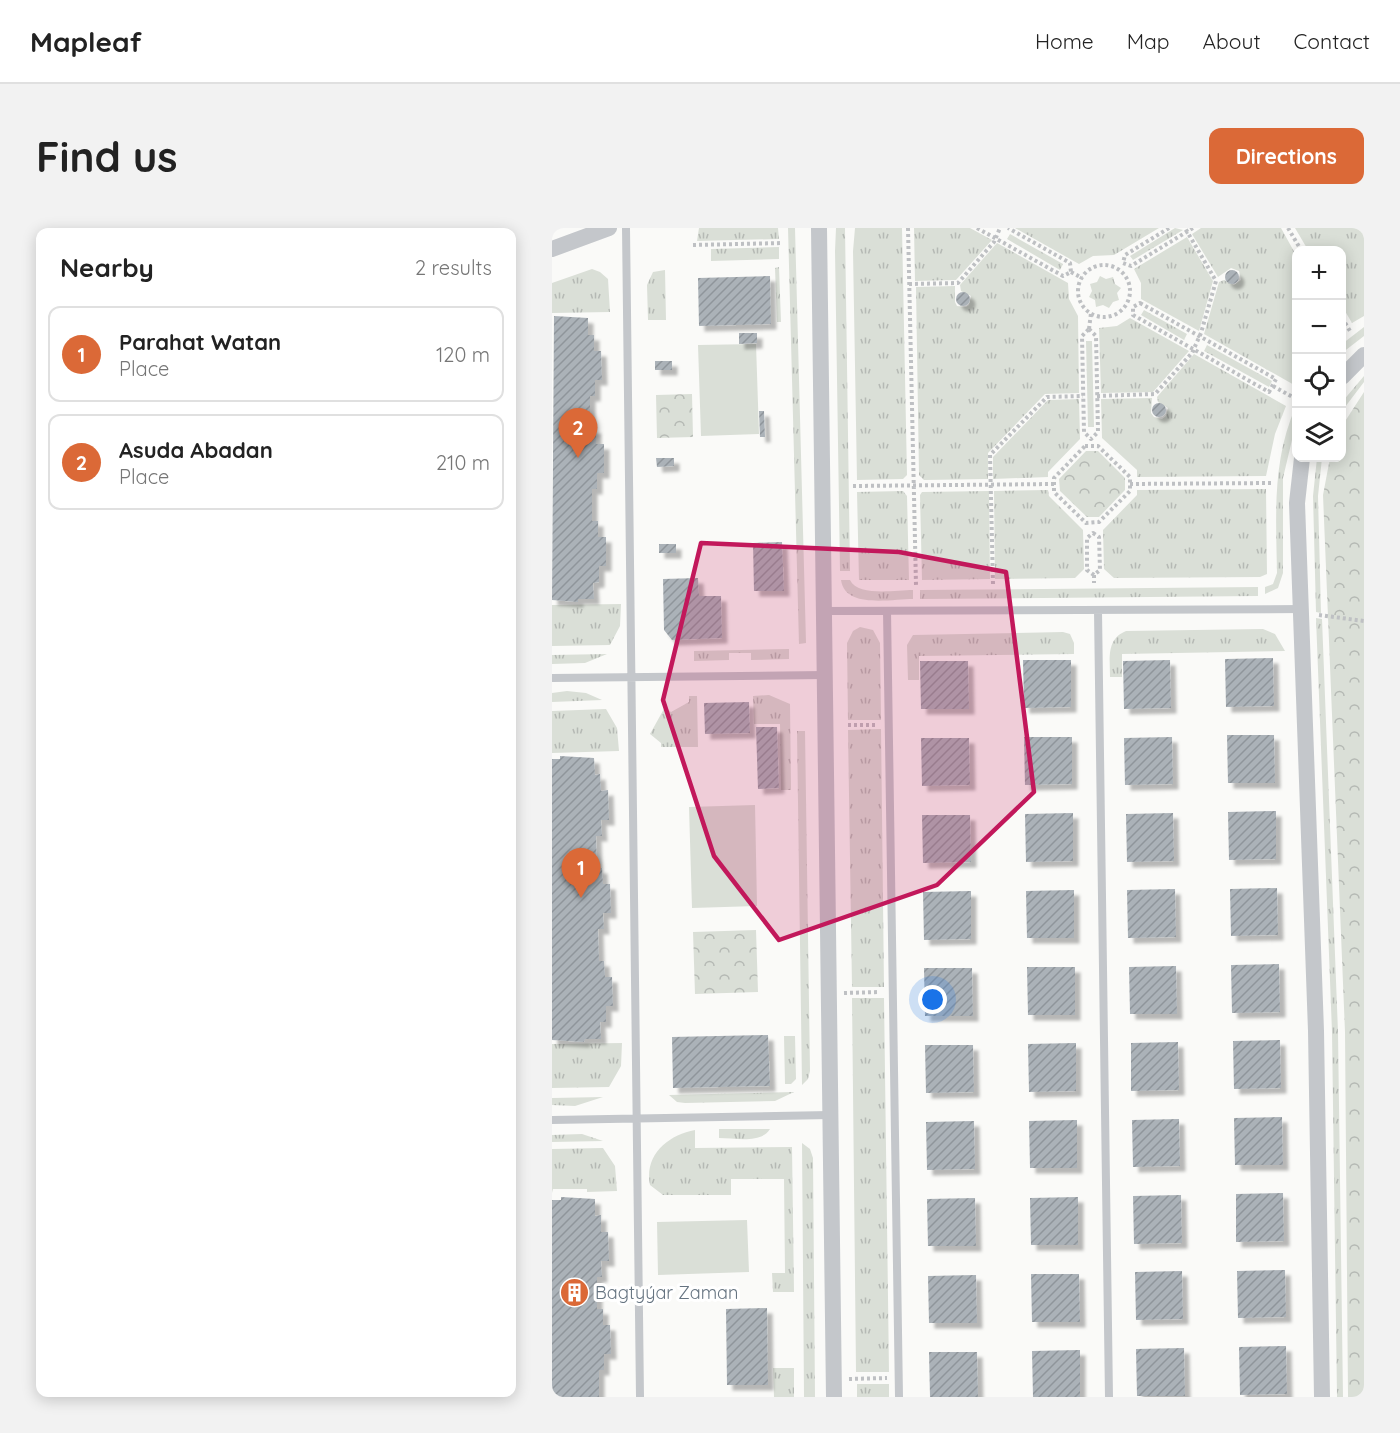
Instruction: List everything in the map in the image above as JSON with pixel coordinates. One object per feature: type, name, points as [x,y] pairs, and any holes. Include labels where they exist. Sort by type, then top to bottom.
[{"type":"street","points":[[552,249],[609,228]]},
{"type":"street","points":[[819,228],[834,1397]]},
{"type":"street","points":[[1346,372],[1364,355]]},
{"type":"street","points":[[1302,462],[1297,503],[1308,612],[1322,1397]]},
{"type":"lane","points":[[626,228],[640,1397]]},
{"type":"lane","points":[[824,611],[1308,612]]},
{"type":"lane","points":[[887,611],[899,1397]]},
{"type":"lane","points":[[1098,611],[1109,1397]]},
{"type":"lane","points":[[552,678],[824,675]]},
{"type":"lane","points":[[552,1120],[830,1115]]},
{"type":"path","points":[[908,228],[916,585]]},
{"type":"path","points":[[977,228],[1063,276],[1071,272]]},
{"type":"path","points":[[909,284],[958,283],[996,238],[1000,228]]},
{"type":"path","points":[[1008,228],[1070,263],[1071,272]]},
{"type":"path","points":[[1117,269],[1123,263],[1125,255],[1168,228]]},
{"type":"path","points":[[1123,263],[1131,266],[1186,230],[1193,228]]},
{"type":"path","points":[[1288,228],[1299,246]]},
{"type":"path","points":[[1097,396],[1155,394],[1193,349],[1216,282],[1186,230]]},
{"type":"path","points":[[693,245],[783,243]]},
{"type":"path","points":[[1099,266],[1117,269],[1128,282],[1130,290],[1127,303],[1122,310],[1109,316],[1092,313],[1080,300],[1078,292],[1082,278],[1092,268],[1099,266]]},
{"type":"path","points":[[1071,272],[1082,278]]},
{"type":"path","points":[[1127,303],[1133,307]]},
{"type":"path","points":[[1140,303],[1199,336],[1276,380],[1273,386],[1269,392],[1133,315],[1133,307],[1140,303]]},
{"type":"path","points":[[1091,446],[1091,439],[1084,432],[1082,336],[1089,328],[1092,313]]},
{"type":"path","points":[[1346,325],[1350,331]]},
{"type":"path","points":[[1089,328],[1096,336],[1098,432],[1091,439]]},
{"type":"path","points":[[1273,386],[1292,397]]},
{"type":"path","points":[[993,584],[990,455],[1047,397],[1083,396]]},
{"type":"path","points":[[1085,446],[1098,446],[1130,477],[1130,491],[1099,522],[1093,523],[1086,523],[1054,492],[1054,484],[1054,478],[1085,446]]},
{"type":"path","points":[[1130,484],[1271,483]]},
{"type":"path","points":[[853,486],[1054,484]]},
{"type":"path","points":[[1093,523],[1093,533]]},
{"type":"path","points":[[1093,533],[1087,538],[1087,570],[1094,575]]},
{"type":"path","points":[[1093,533],[1099,537],[1100,570],[1094,575]]},
{"type":"path","points":[[1094,575],[1094,583]]},
{"type":"path","points":[[1308,612],[1364,621]]},
{"type":"path","points":[[848,725],[880,725]]},
{"type":"path","points":[[852,993],[884,992]]},
{"type":"path","points":[[857,1378],[889,1378]]},
{"type":"highlighted area","points":[[701,543],[899,552],[1006,572],[1034,792],[937,885],[779,940],[714,856],[663,700]]},
{"type":"green space","points":[[699,228],[778,228],[779,239],[697,241]]},
{"type":"green space","points":[[788,228],[795,228],[806,643],[799,644]]},
{"type":"green space","points":[[836,228],[845,228],[850,571],[840,571]]},
{"type":"green space","points":[[855,228],[902,228],[907,475],[903,479],[857,480],[853,251]]},
{"type":"green space","points":[[914,228],[970,228],[992,240],[956,280],[915,281]]},
{"type":"green space","points":[[1015,228],[1159,228],[1114,255],[1093,256],[1079,264]]},
{"type":"green space","points":[[1175,228],[1183,230],[1133,260],[1130,256]]},
{"type":"green space","points":[[1201,228],[1281,228],[1292,248],[1292,384],[1204,334],[1219,282],[1224,280],[1234,285],[1241,280],[1239,271],[1231,268],[1218,277],[1192,234]]},
{"type":"green space","points":[[1295,228],[1364,228],[1364,316],[1352,323],[1346,313],[1346,246],[1306,246]]},
{"type":"green space","points":[[1010,234],[1063,264],[1060,270],[1007,239]]},
{"type":"green space","points":[[1187,237],[1213,281],[1199,331],[1141,299],[1141,283],[1134,269]]},
{"type":"green space","points":[[997,243],[1068,283],[1069,299],[1078,316],[1079,393],[1045,394],[988,453],[988,479],[924,480],[919,475],[916,287],[955,286],[957,306],[966,307],[969,305],[971,296],[961,291],[960,285]]},
{"type":"green space","points":[[779,247],[779,259],[711,261],[711,249]]},
{"type":"green space","points":[[779,267],[781,322],[777,322],[775,268]]},
{"type":"green space","points":[[592,269],[608,279],[610,312],[552,313],[552,283]]},
{"type":"green space","points":[[665,270],[666,320],[648,320],[647,285],[653,272]]},
{"type":"green space","points":[[1100,276],[1106,279],[1113,277],[1115,284],[1121,288],[1117,293],[1119,300],[1113,302],[1109,308],[1103,305],[1096,307],[1095,300],[1089,297],[1092,291],[1090,284],[1097,282]]},
{"type":"green space","points":[[1144,310],[1187,334],[1184,340],[1141,315]]},
{"type":"green space","points":[[1130,318],[1189,351],[1153,392],[1101,393],[1099,328],[1117,326]]},
{"type":"green space","points":[[1364,327],[1364,336],[1346,350],[1346,341]]},
{"type":"green space","points":[[1086,341],[1092,341],[1094,427],[1088,427]]},
{"type":"green space","points":[[756,344],[759,434],[701,436],[698,345]]},
{"type":"green space","points":[[1207,345],[1272,381],[1269,387],[1204,351]]},
{"type":"green space","points":[[1194,354],[1286,406],[1275,434],[1266,476],[1137,477],[1137,470],[1102,438],[1101,399],[1152,398],[1151,413],[1154,417],[1162,419],[1166,416],[1168,408],[1158,402],[1157,397]]},
{"type":"green space","points":[[1364,376],[1364,382],[1346,406],[1346,397]]},
{"type":"green space","points":[[1364,392],[1364,1397],[1348,1397],[1345,1032],[1323,495],[1329,462],[1346,462],[1346,420]]},
{"type":"green space","points":[[692,394],[693,437],[657,438],[656,395]]},
{"type":"green space","points":[[1079,399],[1080,439],[1048,472],[1048,477],[993,479],[993,457],[1048,400]]},
{"type":"green space","points":[[1292,416],[1292,440],[1283,478],[1283,573],[1278,588],[1265,594],[1265,587],[1273,584],[1277,573],[1277,488],[1288,426]]},
{"type":"green space","points":[[1086,451],[1098,451],[1125,478],[1125,490],[1099,517],[1087,517],[1060,491],[1059,479]]},
{"type":"green space","points":[[1317,462],[1322,462],[1318,496],[1321,613],[1316,612],[1313,496]]},
{"type":"green space","points":[[1266,489],[1267,574],[1260,577],[1114,578],[1104,569],[1103,530],[1137,495],[1137,490]]},
{"type":"green space","points":[[1048,490],[1049,496],[1083,530],[1084,569],[1075,578],[995,579],[994,491]]},
{"type":"green space","points":[[903,491],[907,496],[909,580],[859,580],[857,492]]},
{"type":"green space","points":[[989,491],[990,579],[922,580],[920,495],[922,492]]},
{"type":"green space","points":[[841,580],[850,580],[854,585],[869,591],[913,590],[913,599],[882,601],[860,599],[844,589]]},
{"type":"green space","points":[[1258,587],[1258,596],[920,599],[920,590]]},
{"type":"green space","points":[[621,604],[620,626],[610,645],[552,646],[552,605]]},
{"type":"green space","points":[[1316,618],[1322,619],[1338,1032],[1343,1397],[1337,1397],[1332,1032]]},
{"type":"green space","points":[[860,627],[873,630],[880,643],[881,720],[848,720],[847,643],[853,631]]},
{"type":"green space","points":[[1263,629],[1275,634],[1285,651],[1122,654],[1122,677],[1110,677],[1112,644],[1126,631]]},
{"type":"green space","points":[[1063,632],[1070,634],[1074,643],[1074,654],[919,656],[919,680],[908,680],[907,645],[913,635]]},
{"type":"green space","points":[[789,649],[789,659],[751,660],[751,653],[729,653],[729,660],[694,661],[694,651]]},
{"type":"green space","points":[[607,654],[585,663],[552,664],[552,655]]},
{"type":"green space","points":[[567,691],[586,693],[602,700],[552,702],[552,693]]},
{"type":"green space","points":[[769,695],[790,704],[791,790],[781,790],[780,724],[754,724],[753,696]]},
{"type":"green space","points":[[689,696],[697,696],[698,747],[661,747],[661,743],[650,734],[665,707],[671,712],[689,702]]},
{"type":"green space","points":[[606,709],[617,728],[619,751],[552,753],[552,711]]},
{"type":"green space","points":[[881,729],[884,987],[852,987],[848,730]]},
{"type":"green space","points":[[797,731],[805,731],[810,1071],[808,1079],[802,1085]]},
{"type":"green space","points":[[755,805],[757,906],[692,908],[689,807]]},
{"type":"green space","points":[[756,930],[758,992],[695,994],[693,932]]},
{"type":"green space","points":[[852,998],[884,998],[889,1372],[856,1372]]},
{"type":"green space","points":[[784,1036],[795,1036],[796,1079],[791,1084],[785,1084]]},
{"type":"green space","points":[[622,1043],[621,1066],[609,1087],[552,1088],[552,1044]]},
{"type":"green space","points":[[794,1092],[775,1101],[685,1103],[677,1102],[669,1095]]},
{"type":"green space","points":[[603,1097],[575,1106],[552,1105],[552,1098]]},
{"type":"green space","points":[[719,1129],[770,1129],[760,1137],[747,1139],[719,1138]]},
{"type":"green space","points":[[695,1130],[695,1148],[792,1147],[794,1292],[773,1292],[772,1273],[785,1273],[784,1179],[731,1179],[731,1195],[663,1195],[650,1185],[651,1164],[660,1148],[676,1136]]},
{"type":"green space","points":[[582,1134],[603,1141],[552,1142],[552,1135]]},
{"type":"green space","points":[[802,1143],[810,1149],[813,1158],[815,1397],[804,1397]]},
{"type":"green space","points":[[603,1148],[615,1166],[617,1191],[587,1192],[587,1189],[553,1189],[552,1193],[552,1149]]},
{"type":"green space","points":[[747,1220],[749,1272],[658,1275],[657,1222]]},
{"type":"green space","points":[[773,1368],[794,1368],[794,1397],[774,1397]]},
{"type":"green space","points":[[857,1384],[889,1384],[889,1397],[857,1397]]},
{"type":"building","points":[[1232,270],[1237,272],[1239,277],[1237,282],[1232,284],[1227,282],[1225,277],[1227,272]]},
{"type":"building","points":[[770,276],[771,324],[699,326],[698,278]]},
{"type":"building","points":[[963,292],[968,294],[970,299],[968,304],[963,306],[958,304],[956,299],[958,294]]},
{"type":"building","points":[[554,316],[588,318],[588,335],[594,335],[594,351],[601,351],[602,380],[595,380],[595,396],[590,396],[590,428],[596,428],[596,444],[604,444],[604,473],[597,473],[597,489],[592,489],[592,521],[598,521],[598,537],[606,537],[606,566],[599,566],[599,582],[593,583],[594,599],[578,599],[578,602],[552,600]]},
{"type":"building","points":[[739,333],[757,333],[757,343],[739,344]]},
{"type":"building","points":[[655,361],[672,361],[672,370],[655,370]]},
{"type":"building","points":[[1159,403],[1164,405],[1166,410],[1164,415],[1159,417],[1154,415],[1152,410],[1154,405]]},
{"type":"building","points":[[759,411],[764,411],[765,437],[760,437]]},
{"type":"building","points":[[656,458],[674,458],[674,466],[657,467]]},
{"type":"building","points":[[782,542],[784,591],[754,591],[753,543]]},
{"type":"building","points":[[659,544],[676,544],[676,553],[659,553]]},
{"type":"building","points":[[698,578],[699,596],[721,596],[722,638],[672,640],[664,630],[663,579]]},
{"type":"building","points":[[1273,658],[1274,706],[1226,707],[1225,659]]},
{"type":"building","points":[[1023,660],[1071,660],[1071,707],[1024,708]]},
{"type":"building","points":[[1170,660],[1171,708],[1124,709],[1123,661]]},
{"type":"building","points":[[920,661],[968,661],[969,709],[921,709]]},
{"type":"building","points":[[749,702],[750,733],[705,734],[704,703]]},
{"type":"building","points":[[756,727],[777,727],[779,788],[758,789]]},
{"type":"building","points":[[1227,735],[1274,735],[1275,783],[1228,783]]},
{"type":"building","points":[[1024,737],[1072,737],[1072,784],[1025,785]]},
{"type":"building","points":[[1172,737],[1173,784],[1125,785],[1124,738]]},
{"type":"building","points":[[921,738],[969,738],[970,785],[922,786]]},
{"type":"building","points":[[560,756],[594,758],[595,775],[600,774],[601,791],[608,790],[609,820],[601,820],[602,836],[596,836],[597,868],[602,868],[603,884],[610,884],[611,913],[603,913],[604,929],[598,929],[599,961],[604,961],[605,977],[612,977],[613,1006],[606,1006],[606,1022],[600,1022],[601,1039],[585,1039],[584,1042],[552,1040],[552,759],[560,759]]},
{"type":"building","points":[[1276,811],[1276,859],[1229,860],[1228,812]]},
{"type":"building","points":[[1073,813],[1073,861],[1026,862],[1025,814]]},
{"type":"building","points":[[1173,813],[1174,861],[1127,862],[1126,814]]},
{"type":"building","points":[[922,815],[970,815],[971,862],[923,863]]},
{"type":"building","points":[[1277,888],[1278,935],[1231,936],[1230,889]]},
{"type":"building","points":[[1175,889],[1176,937],[1128,938],[1127,890]]},
{"type":"building","points":[[1074,890],[1074,938],[1027,938],[1026,891]]},
{"type":"building","points":[[971,891],[971,939],[924,940],[923,892]]},
{"type":"building","points":[[1279,964],[1280,1012],[1232,1013],[1231,965]]},
{"type":"building","points":[[1176,966],[1177,1014],[1130,1014],[1129,967]]},
{"type":"building","points":[[1027,967],[1075,967],[1075,1015],[1028,1015]]},
{"type":"building","points":[[924,968],[972,968],[973,1016],[925,1016]]},
{"type":"building","points":[[768,1035],[770,1086],[673,1088],[672,1037]]},
{"type":"building","points":[[1280,1040],[1281,1088],[1234,1089],[1233,1041]]},
{"type":"building","points":[[1178,1042],[1179,1090],[1131,1091],[1131,1043]]},
{"type":"building","points":[[1076,1043],[1076,1091],[1029,1092],[1028,1044]]},
{"type":"building","points":[[925,1045],[973,1045],[974,1092],[926,1093]]},
{"type":"building","points":[[1282,1117],[1283,1165],[1235,1165],[1234,1118]]},
{"type":"building","points":[[1179,1119],[1180,1166],[1133,1167],[1132,1120]]},
{"type":"building","points":[[1077,1120],[1077,1168],[1030,1168],[1029,1121]]},
{"type":"building","points":[[974,1121],[975,1169],[927,1170],[926,1122]]},
{"type":"building","points":[[1283,1193],[1284,1241],[1236,1242],[1236,1194]]},
{"type":"building","points":[[1181,1195],[1182,1243],[1134,1244],[1133,1196]]},
{"type":"building","name":"Bagtyýar Zaman","points":[[561,1197],[595,1199],[595,1216],[601,1215],[601,1232],[608,1232],[609,1261],[601,1261],[602,1277],[597,1277],[597,1309],[603,1309],[603,1325],[610,1325],[611,1354],[604,1354],[604,1370],[599,1370],[599,1397],[552,1397],[552,1200],[561,1200]]},
{"type":"building","points":[[1078,1197],[1078,1245],[1031,1245],[1030,1198]]},
{"type":"building","points":[[975,1198],[976,1246],[928,1246],[927,1199]]},
{"type":"building","points":[[1285,1270],[1286,1317],[1238,1318],[1237,1271]]},
{"type":"building","points":[[1182,1271],[1183,1319],[1136,1320],[1135,1272]]},
{"type":"building","points":[[1031,1274],[1079,1274],[1080,1322],[1032,1322]]},
{"type":"building","points":[[976,1275],[977,1323],[929,1323],[928,1276]]},
{"type":"building","points":[[767,1308],[768,1385],[727,1385],[726,1309]]},
{"type":"building","points":[[1286,1346],[1287,1394],[1240,1395],[1239,1347]]},
{"type":"building","points":[[1184,1348],[1185,1396],[1137,1396],[1136,1349]]},
{"type":"building","points":[[1080,1350],[1080,1397],[1033,1397],[1032,1351]]},
{"type":"building","points":[[929,1352],[977,1352],[978,1397],[930,1397]]},
{"type":"place","name":"Asuda Abadan","points":[[578,458]]},
{"type":"place","name":"Parahat Watan","points":[[581,898]]},
{"type":"place","name":"Bagtyýar Zaman","points":[[574,1293]]}]
